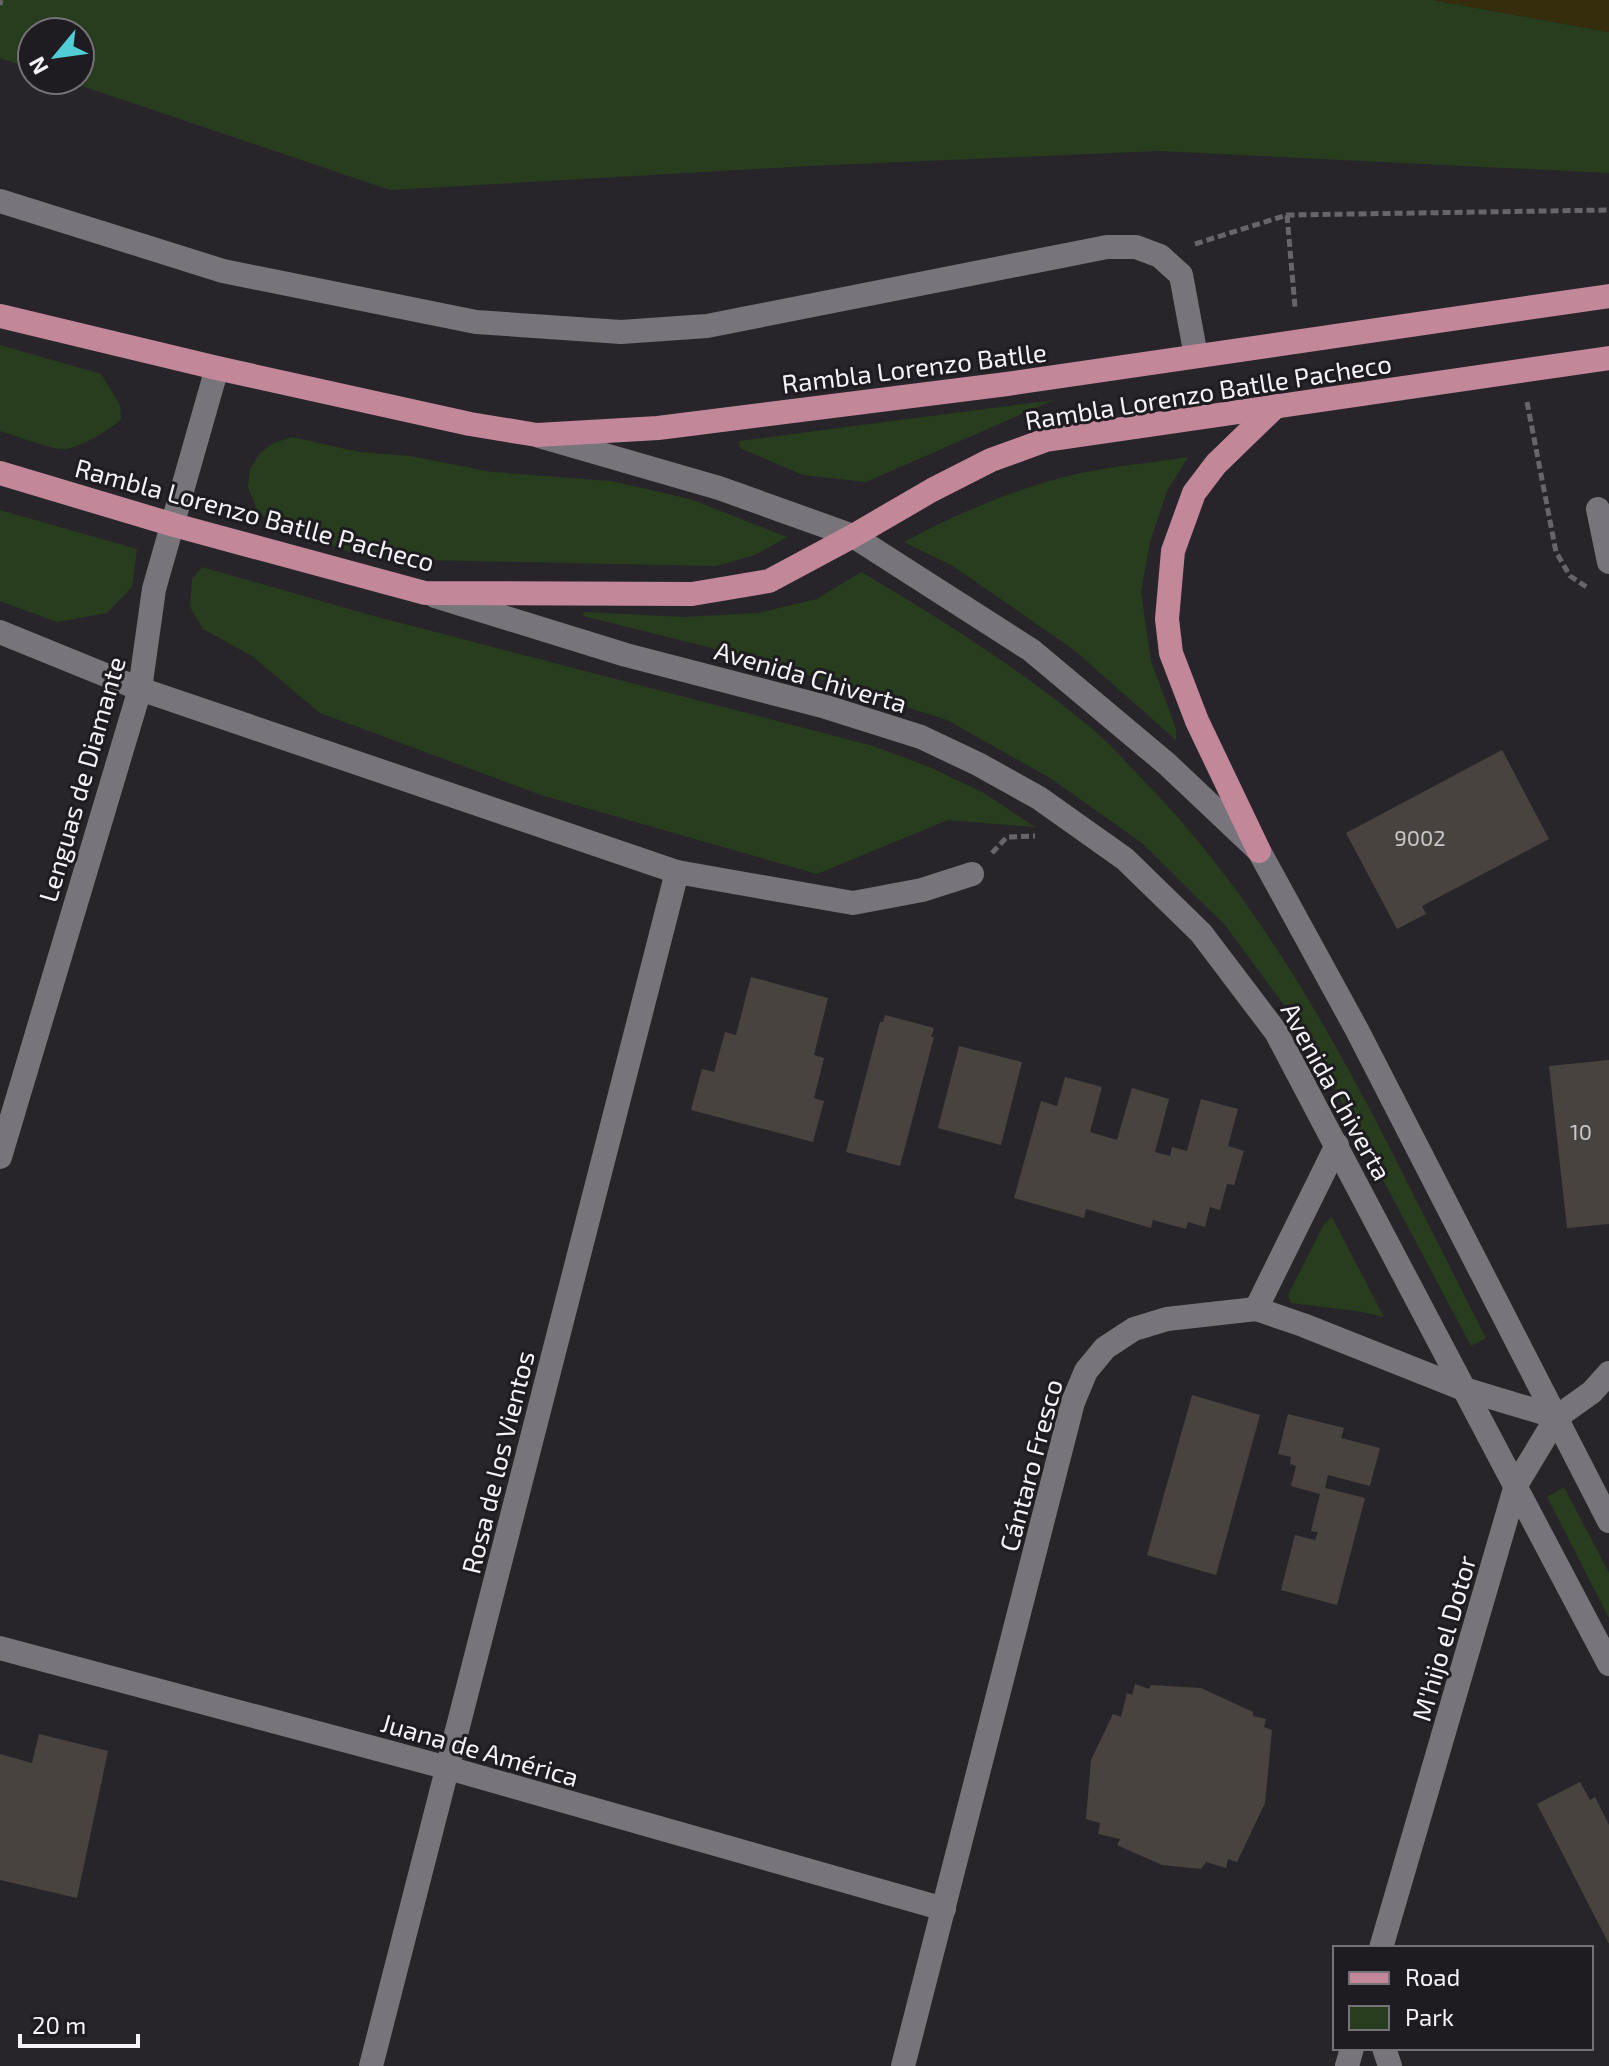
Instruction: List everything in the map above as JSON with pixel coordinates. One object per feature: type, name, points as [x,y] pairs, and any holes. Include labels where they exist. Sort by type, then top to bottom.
[{"type":"main road","name":"Rambla Lorenzo Batlle Pacheco","points":[[1297,340],[1609,296]]},
{"type":"main road","points":[[0,316],[217,368],[470,424],[537,435]]},
{"type":"main road","name":"Rambla Lorenzo Batlle","points":[[537,435],[673,426],[993,386],[1297,340]]},
{"type":"main road","name":"Rambla Lorenzo Batlle Pacheco","points":[[0,473],[174,525],[425,593],[692,594],[769,581],[932,490],[991,460],[1046,440],[1609,358]]},
{"type":"main road","points":[[1259,851],[1197,721],[1171,653],[1167,619],[1173,551],[1194,493],[1216,464],[1276,406]]},
{"type":"street","points":[[0,201],[223,271],[476,322],[621,332],[707,326],[1107,247],[1136,247],[1160,256],[1181,275],[1196,356]]},
{"type":"street","name":"Lenguas de Diamante","points":[[0,1157],[140,689],[154,589],[217,368]]},
{"type":"street","name":"Avenida Chiverta","points":[[537,435],[719,488],[853,536],[1031,650],[1167,764],[1259,851],[1357,1030],[1609,1521]]},
{"type":"street","points":[[1598,509],[1609,562]]},
{"type":"street","name":"Avenida Chiverta","points":[[425,593],[626,655],[826,707],[921,737],[1039,798],[1125,859],[1201,933],[1276,1032],[1609,1664]]},
{"type":"street","points":[[0,632],[140,689],[677,872],[853,903],[922,890],[972,874]]},
{"type":"street","name":"Rosa de los Vientos","points":[[371,2066],[677,872]]},
{"type":"street","points":[[1256,1309],[1337,1145]]},
{"type":"street","name":"Cántaro Fresco","points":[[903,2066],[1073,1402],[1086,1371],[1105,1348],[1134,1329],[1167,1319],[1256,1309],[1464,1389],[1557,1417]]},
{"type":"street","name":"M'hijo el Dotor","points":[[1382,1946],[1516,1485],[1557,1417],[1592,1392],[1609,1373]]},
{"type":"street","name":"Juana de América","points":[[0,1648],[448,1768],[944,1909]]},
{"type":"path","points":[[1160,256],[1287,215],[1609,210]]},
{"type":"path","points":[[1287,215],[1295,307]]},
{"type":"path","points":[[1521,371],[1556,552],[1570,576],[1587,588],[1598,588]]},
{"type":"path","points":[[972,874],[1007,837],[1091,834]]},
{"type":"green space","points":[[0,0],[1433,0],[1609,32],[1609,173],[1159,151],[809,166],[390,190],[96,91],[96,16],[16,16],[16,64],[0,58]]},
{"type":"green space","points":[[0,345],[101,374],[120,405],[121,419],[94,438],[63,449],[0,431]]},
{"type":"green space","points":[[1054,400],[866,482],[803,475],[740,448],[739,441]]},
{"type":"green space","points":[[292,437],[359,452],[410,456],[492,472],[611,481],[690,499],[787,537],[755,555],[716,566],[370,559],[270,524],[257,509],[248,488],[250,469],[260,453],[274,443]]},
{"type":"green space","points":[[1188,457],[1167,491],[1150,542],[1141,592],[1151,661],[1176,729],[1176,740],[1074,650],[953,566],[904,542],[967,511],[1032,486],[1091,471]]},
{"type":"green space","points":[[0,510],[137,549],[132,587],[107,613],[57,622],[0,601]]},
{"type":"green space","points":[[202,567],[370,615],[873,746],[927,766],[984,793],[1035,827],[948,820],[817,874],[541,795],[320,713],[252,656],[203,629],[190,607],[192,579]]},
{"type":"green space","points":[[861,572],[982,647],[1096,732],[1201,845],[1250,910],[1336,1048],[1486,1338],[1471,1346],[1308,1038],[1225,925],[1142,843],[1050,778],[947,720],[768,662],[583,616],[584,612],[684,617],[758,613],[817,599]]},
{"type":"green space","points":[[1332,1217],[1384,1317],[1291,1303],[1288,1295],[1324,1224]]},
{"type":"green space","points":[[1564,1487],[1609,1573],[1609,1618],[1547,1497]]},
{"type":"sand","points":[[1433,0],[1609,0],[1609,32]]},
{"type":"building","points":[[1502,750],[1549,839],[1422,906],[1426,914],[1397,929],[1346,833]]},
{"type":"building","points":[[751,977],[828,998],[814,1055],[824,1058],[814,1098],[824,1101],[813,1142],[691,1110],[702,1069],[714,1072],[725,1032],[736,1035]]},
{"type":"building","points":[[885,1015],[934,1028],[900,1166],[846,1152],[880,1022],[883,1022]]},
{"type":"building","points":[[959,1046],[1022,1062],[1001,1145],[938,1128]]},
{"type":"building","points":[[1609,1060],[1609,1224],[1567,1228],[1549,1066]]},
{"type":"building","points":[[1065,1077],[1102,1087],[1090,1132],[1117,1140],[1132,1088],[1169,1099],[1155,1152],[1170,1156],[1172,1147],[1187,1151],[1201,1099],[1238,1109],[1228,1146],[1244,1151],[1234,1185],[1227,1184],[1220,1210],[1210,1207],[1205,1227],[1188,1222],[1186,1229],[1153,1220],[1151,1228],[1086,1209],[1084,1218],[1014,1198],[1041,1101],[1057,1106]]},
{"type":"building","points":[[1192,1395],[1260,1415],[1216,1575],[1147,1555]]},
{"type":"building","points":[[1288,1414],[1344,1428],[1341,1438],[1380,1448],[1370,1486],[1328,1475],[1325,1488],[1365,1498],[1337,1605],[1281,1590],[1295,1535],[1315,1540],[1318,1532],[1311,1531],[1320,1494],[1291,1486],[1296,1466],[1290,1464],[1291,1457],[1278,1454]]},
{"type":"building","points":[[1135,1684],[1149,1689],[1151,1685],[1201,1688],[1253,1712],[1253,1716],[1266,1719],[1264,1727],[1272,1730],[1265,1803],[1237,1862],[1228,1859],[1226,1868],[1206,1862],[1201,1869],[1162,1865],[1117,1845],[1120,1839],[1098,1834],[1100,1823],[1086,1819],[1091,1760],[1113,1714],[1121,1717],[1127,1693],[1132,1695]]},
{"type":"building","points":[[39,1734],[108,1751],[77,1898],[0,1880],[0,1754],[32,1763]]},
{"type":"building","points":[[1580,1782],[1590,1800],[1595,1797],[1609,1825],[1609,1944],[1537,1804]]}]
